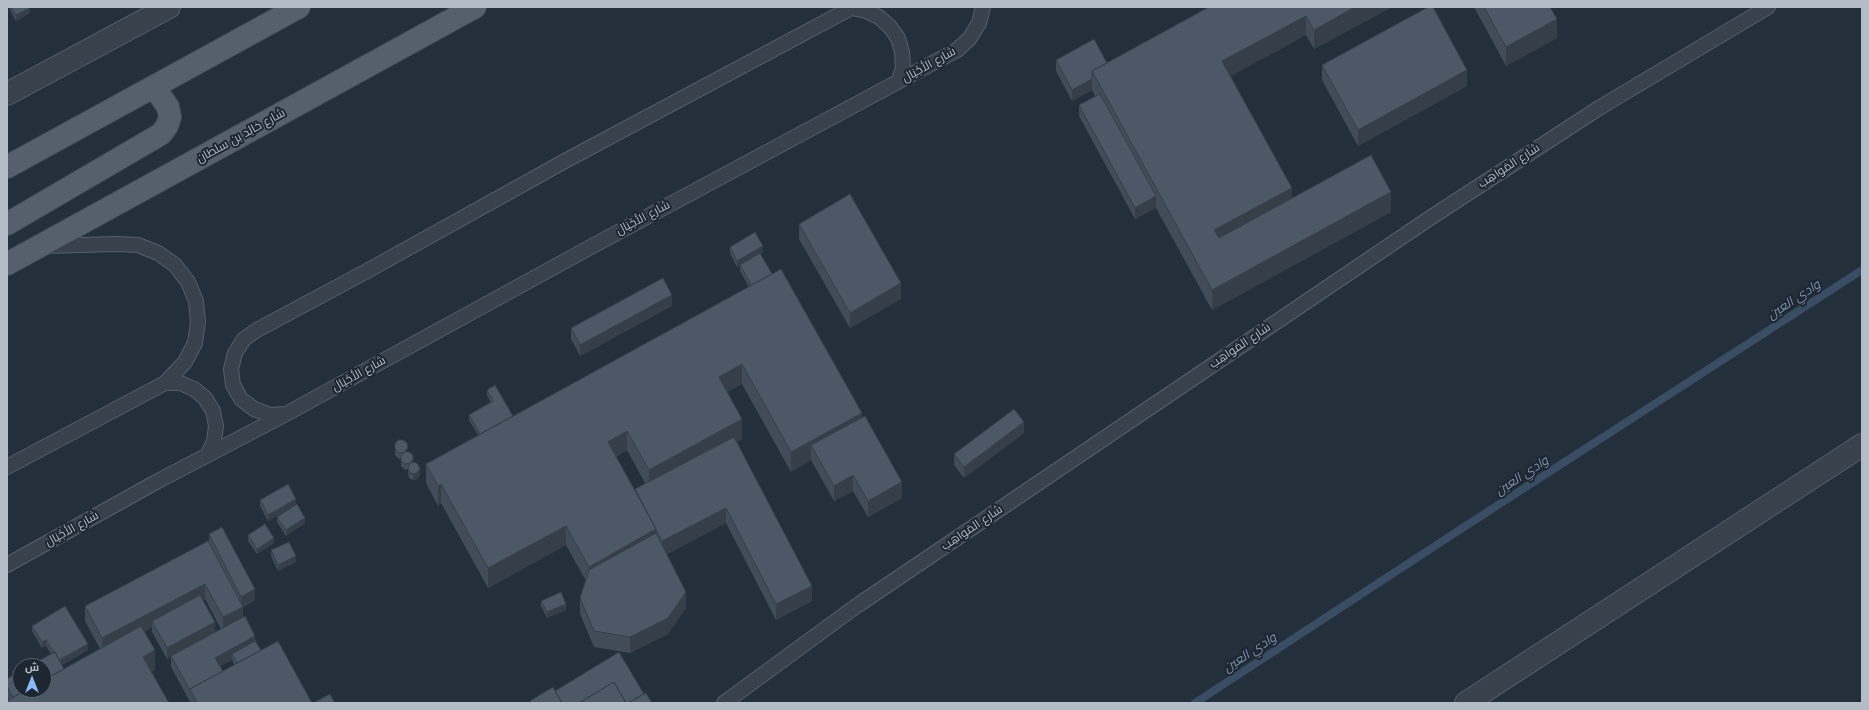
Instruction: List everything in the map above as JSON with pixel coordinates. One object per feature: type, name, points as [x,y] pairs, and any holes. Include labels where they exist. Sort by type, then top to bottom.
[{"type":"main road","points":[[7,167],[154,87],[230,43],[299,7]]},
{"type":"main road","name":"شارع خالِد بن سلطان","points":[[7,264],[475,7]]},
{"type":"main road","points":[[7,224],[160,134],[167,126],[170,117],[168,107],[154,87]]},
{"type":"street","points":[[7,94],[168,7]]},
{"type":"street","points":[[1466,703],[1862,445]]},
{"type":"lane","points":[[852,7],[879,17],[890,27],[898,38],[902,52],[903,67],[899,81]]},
{"type":"lane","name":"شارع الأَجْيَال","points":[[286,414],[270,415],[254,409],[241,399],[233,385],[231,369],[234,353],[244,339],[565,161],[852,7]]},
{"type":"lane","name":"شارع الأَجْيَال","points":[[7,565],[208,454],[286,414],[580,253],[957,50],[970,38],[979,23],[983,7]]},
{"type":"lane","name":"شارع المَواهِب","points":[[724,703],[855,607],[1430,218],[1599,108],[1768,7]]},
{"type":"lane","points":[[7,467],[165,382],[185,362],[195,343],[198,322],[196,301],[188,282],[175,265],[158,253],[138,245],[117,244],[40,246]]},
{"type":"lane","points":[[165,382],[180,383],[194,389],[205,398],[213,411],[216,426],[214,441],[208,454]]},
{"type":"building","points":[[11,7],[30,7],[30,8],[16,15]]},
{"type":"building","points":[[1209,7],[1355,7],[1314,30],[1306,16],[1222,61],[1292,188],[1214,230],[1219,238],[1371,155],[1391,192],[1212,290],[1092,71]]},
{"type":"building","points":[[1428,7],[1433,7],[1467,70],[1358,130],[1322,65]]},
{"type":"building","points":[[1484,7],[1550,7],[1557,19],[1506,47]]},
{"type":"building","points":[[1094,39],[1107,63],[1092,71],[1092,79],[1072,90],[1056,60]]},
{"type":"building","points":[[1100,94],[1156,196],[1135,208],[1079,105]]},
{"type":"building","points":[[850,194],[901,283],[850,313],[799,224]]},
{"type":"building","points":[[755,232],[763,246],[737,261],[730,247]]},
{"type":"building","points":[[760,253],[772,274],[751,285],[740,265]]},
{"type":"building","points":[[781,269],[862,413],[791,452],[742,364],[719,377],[742,419],[649,470],[627,431],[608,442],[656,529],[589,567],[566,526],[488,568],[441,484],[438,486],[426,464]]},
{"type":"building","points":[[663,278],[672,295],[580,345],[571,328]]},
{"type":"building","points":[[495,385],[513,416],[480,434],[469,415],[493,401],[487,390]]},
{"type":"building","points":[[1014,409],[1024,422],[964,467],[954,454]]},
{"type":"building","points":[[865,416],[902,482],[868,501],[853,475],[834,486],[811,445]]},
{"type":"building","points":[[734,437],[812,586],[776,604],[726,508],[662,541],[635,489]]},
{"type":"building","points":[[398,440],[403,440],[407,443],[408,448],[404,452],[399,453],[395,449],[395,444]]},
{"type":"building","points":[[404,452],[409,452],[413,455],[413,460],[410,463],[405,464],[401,461],[401,456]]},
{"type":"building","points":[[414,462],[418,464],[420,469],[417,473],[413,474],[409,472],[408,468],[410,463]]},
{"type":"building","points":[[288,484],[296,499],[268,515],[260,500]]},
{"type":"building","points":[[297,504],[305,518],[286,530],[277,517]]},
{"type":"building","points":[[265,524],[274,538],[257,549],[248,535]]},
{"type":"building","points":[[222,527],[255,589],[241,597],[209,534]]},
{"type":"building","points":[[656,533],[686,592],[668,618],[630,637],[594,631],[580,598],[589,570]]},
{"type":"building","points":[[208,541],[243,607],[223,617],[205,584],[102,638],[85,606]]},
{"type":"building","points":[[289,542],[296,556],[278,565],[271,550]]},
{"type":"building","points":[[561,592],[566,604],[547,612],[541,601]]},
{"type":"building","points":[[200,595],[215,622],[167,648],[152,621]]},
{"type":"building","points":[[65,606],[88,644],[59,660],[46,640],[42,642],[32,626]]},
{"type":"building","points":[[245,616],[255,636],[215,658],[223,671],[190,690],[171,656]]},
{"type":"building","points":[[141,626],[155,650],[143,657],[169,703],[7,703],[7,701],[12,698],[52,698],[52,676]]},
{"type":"building","points":[[255,641],[261,650],[237,663],[232,654]]},
{"type":"building","points":[[278,641],[312,703],[197,703],[190,689]]},
{"type":"building","points":[[55,652],[64,669],[52,676],[52,658],[44,658]]},
{"type":"building","points":[[619,652],[644,694],[626,703],[614,682],[579,703],[562,703],[555,691]]},
{"type":"building","points":[[12,676],[12,695],[7,686],[7,679]]},
{"type":"building","points":[[614,682],[626,703],[579,703]]},
{"type":"building","points":[[553,687],[562,703],[531,703],[530,701]]},
{"type":"building","points":[[646,693],[652,703],[628,703]]},
{"type":"building","points":[[330,694],[335,703],[313,703]]},
{"type":"waterway","name":"وادي العين","points":[[1195,703],[1862,270]]}]
